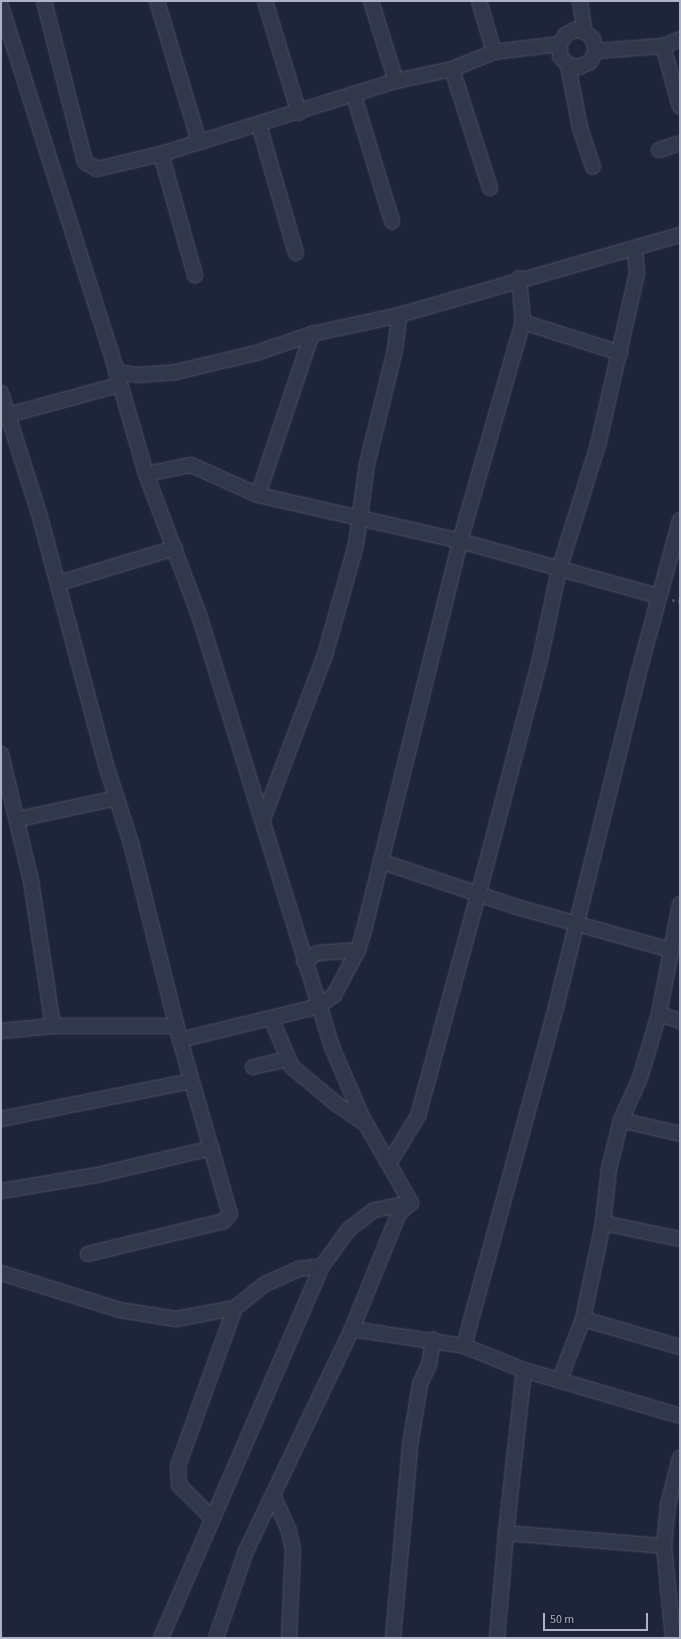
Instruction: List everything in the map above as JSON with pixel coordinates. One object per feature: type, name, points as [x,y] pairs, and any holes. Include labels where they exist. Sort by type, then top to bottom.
[{"type":"street","points":[[44,1],[85,162],[98,169],[160,154],[259,125],[354,96],[396,81],[452,69],[494,52],[560,44],[574,30],[584,31],[593,39],[596,51]]},
{"type":"street","points":[[157,1],[199,142]]},
{"type":"street","points":[[265,1],[299,113]]},
{"type":"street","points":[[371,1],[396,81]]},
{"type":"street","points":[[479,1],[494,52]]},
{"type":"street","points":[[580,1],[584,31]]},
{"type":"street","points":[[1,6],[118,378],[146,474],[175,548],[263,819],[318,1006],[346,1083],[366,1123],[390,1162],[412,1203]]},
{"type":"street","points":[[568,65],[585,65],[596,51],[663,46],[680,39]]},
{"type":"street","points":[[560,44],[560,56],[568,65],[580,128],[593,167]]},
{"type":"street","points":[[663,46],[680,107]]},
{"type":"street","points":[[452,69],[490,188]]},
{"type":"street","points":[[354,96],[392,222]]},
{"type":"street","points":[[259,125],[296,253]]},
{"type":"street","points":[[659,150],[680,143]]},
{"type":"street","points":[[160,154],[194,275]]},
{"type":"street","points":[[5,416],[118,378],[176,372],[256,353],[312,334],[399,315],[519,278],[635,249],[680,235]]},
{"type":"street","points":[[390,1162],[418,1116],[479,892],[539,664],[559,570],[598,445],[620,353],[637,272],[635,249]]},
{"type":"street","points":[[180,1040],[318,1006],[334,995],[358,950],[383,862],[460,541],[522,322],[519,278]]},
{"type":"street","points":[[263,819],[326,655],[362,518],[367,464],[395,350],[399,315]]},
{"type":"street","points":[[522,322],[620,353]]},
{"type":"street","points":[[258,495],[312,334]]},
{"type":"street","points":[[1,393],[5,416],[58,583],[117,798],[191,1081],[212,1148],[230,1214],[228,1219],[88,1254]]},
{"type":"street","points":[[146,474],[191,465],[258,495],[460,541],[559,570],[658,596]]},
{"type":"street","points":[[464,1346],[556,1007],[575,923],[658,596],[680,520]]},
{"type":"street","points":[[58,583],[175,548]]},
{"type":"street","points":[[1,754],[19,819],[54,1026]]},
{"type":"street","points":[[19,819],[117,798]]},
{"type":"street","points":[[383,862],[575,923],[671,950]]},
{"type":"street","points":[[560,1379],[583,1319],[603,1223],[609,1169],[621,1120],[640,1078],[659,1014],[679,913]]},
{"type":"street","points":[[304,961],[318,953],[358,950]]},
{"type":"street","points":[[659,1014],[680,1021]]},
{"type":"street","points":[[271,1018],[287,1059],[338,1105],[366,1123]]},
{"type":"street","points":[[1,1031],[54,1026],[177,1026]]},
{"type":"street","points":[[252,1067],[287,1059]]},
{"type":"street","points":[[1,1120],[191,1081]]},
{"type":"street","points":[[621,1120],[680,1134]]},
{"type":"street","points":[[1,1191],[97,1175],[212,1148]]},
{"type":"street","points":[[161,1638],[322,1266],[349,1230],[374,1210],[412,1203]]},
{"type":"street","points":[[216,1638],[246,1551],[352,1329],[399,1213],[412,1203]]},
{"type":"street","points":[[603,1223],[680,1239]]},
{"type":"street","points":[[1,1273],[120,1310],[176,1319],[235,1308],[265,1284],[298,1269],[322,1266]]},
{"type":"street","points":[[213,1519],[179,1485],[178,1466],[235,1308]]},
{"type":"street","points":[[583,1319],[680,1347]]},
{"type":"street","points":[[352,1329],[433,1339],[464,1346],[524,1370],[560,1379],[680,1416]]},
{"type":"street","points":[[393,1638],[412,1433],[433,1339]]},
{"type":"street","points":[[497,1638],[506,1533],[524,1370]]},
{"type":"street","points":[[673,1638],[664,1546],[668,1505],[680,1458]]},
{"type":"street","points":[[273,1495],[288,1528],[292,1549],[289,1638]]},
{"type":"street","points":[[506,1533],[664,1546]]}]
